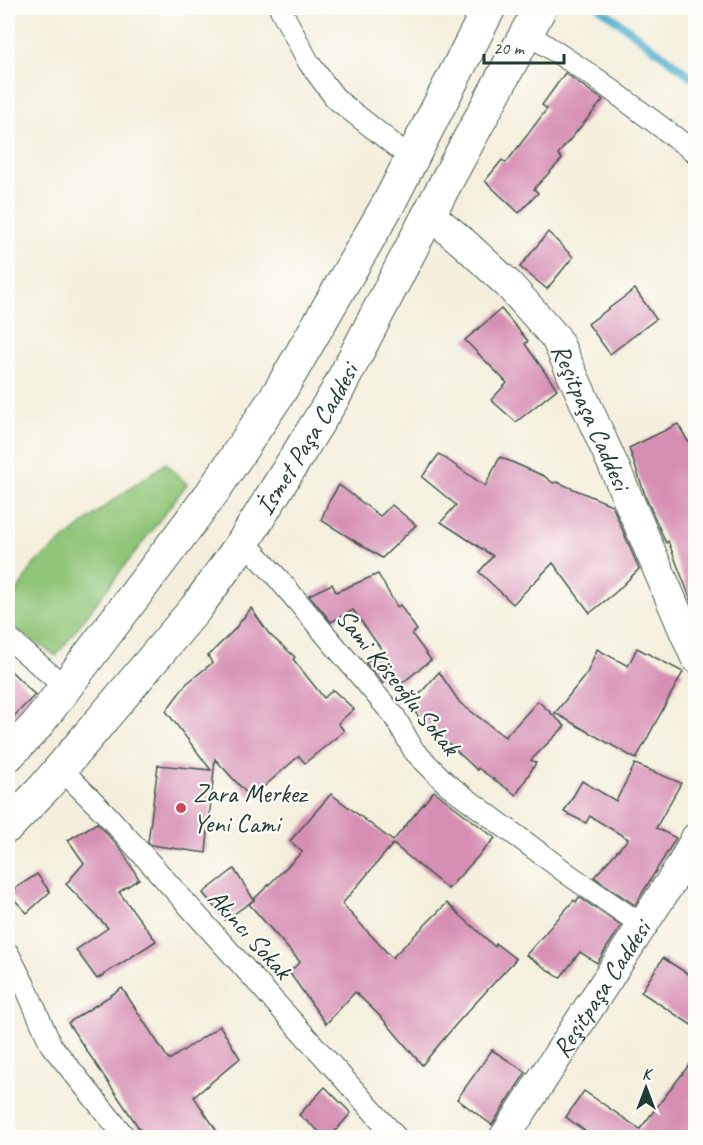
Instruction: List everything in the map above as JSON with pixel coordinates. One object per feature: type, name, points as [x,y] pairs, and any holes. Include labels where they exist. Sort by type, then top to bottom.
[{"type":"highway","name":"İsmet Paşa Caddesi","points":[[8,755],[36,726],[212,493],[280,391],[389,203],[489,8]]},
{"type":"highway","name":"İsmet Paşa Caddesi","points":[[8,826],[61,769],[196,608],[244,541],[335,395],[533,21]]},
{"type":"main road","name":"Reşitpaşa Caddesi","points":[[429,214],[509,285],[556,338],[620,478],[696,658]]},
{"type":"main road","name":"Reşitpaşa Caddesi","points":[[504,1137],[683,863],[696,838]]},
{"type":"street","points":[[280,8],[309,63],[336,99],[412,159]]},
{"type":"street","points":[[533,21],[597,79],[696,153]]},
{"type":"street","name":"Sami Köseoğlu Sokak","points":[[244,541],[395,717],[414,751],[447,784],[563,871],[642,926]]},
{"type":"street","points":[[8,638],[65,687]]},
{"type":"street","name":"Akıncı Sokak","points":[[61,769],[115,823],[397,1137]]},
{"type":"street","points":[[8,953],[51,1045],[126,1137]]},
{"type":"green space","points":[[166,463],[187,484],[56,656],[8,624],[8,606],[34,564],[108,504]]},
{"type":"building","points":[[565,73],[603,100],[558,154],[562,159],[534,189],[538,193],[519,213],[485,181],[502,160],[506,163],[547,109],[542,105]]},
{"type":"building","points":[[548,232],[573,257],[547,289],[520,267]]},
{"type":"building","points":[[635,289],[656,319],[610,354],[588,324]]},
{"type":"building","points":[[501,309],[528,341],[525,344],[557,389],[516,422],[491,400],[507,383],[465,340]]},
{"type":"building","points":[[678,424],[696,455],[694,608],[668,541],[666,543],[646,498],[629,448]]},
{"type":"building","points":[[439,454],[485,486],[500,457],[544,476],[553,483],[557,482],[612,505],[639,569],[590,613],[553,563],[513,604],[479,572],[493,556],[441,522],[456,505],[422,477]]},
{"type":"building","points":[[339,485],[380,516],[392,505],[416,525],[382,558],[321,520]]},
{"type":"building","points":[[378,574],[397,607],[400,605],[417,630],[412,634],[431,660],[397,687],[390,677],[383,683],[366,663],[382,650],[353,610],[331,622],[309,595],[332,584],[336,592]]},
{"type":"building","points":[[251,608],[269,634],[295,657],[293,659],[324,698],[333,690],[354,709],[338,723],[344,731],[305,763],[299,756],[251,798],[215,759],[206,853],[151,845],[148,842],[158,765],[211,770],[166,711],[186,684],[212,663],[208,656],[234,630]]},
{"type":"building","points":[[637,648],[683,672],[636,759],[555,713],[587,673],[597,649],[628,666]]},
{"type":"building","points":[[8,668],[35,695],[8,722]]},
{"type":"building","points":[[439,672],[460,703],[505,737],[538,701],[565,726],[531,760],[536,763],[516,795],[478,768],[477,770],[423,723],[410,705]]},
{"type":"building","points":[[635,764],[681,783],[656,828],[676,838],[635,905],[594,877],[628,839],[590,816],[586,823],[564,812],[582,781],[616,801]]},
{"type":"building","points":[[434,791],[495,838],[448,889],[393,844],[342,904],[392,958],[447,903],[495,947],[496,944],[516,959],[422,1065],[383,1019],[355,992],[326,1024],[289,972],[300,962],[249,904],[302,852],[290,841],[331,794],[393,841]]},
{"type":"building","points":[[97,823],[122,851],[139,879],[119,892],[156,941],[97,979],[76,950],[108,928],[66,884],[84,863],[68,840]]},
{"type":"building","points":[[234,869],[254,900],[225,920],[203,893]]},
{"type":"building","points":[[37,874],[50,892],[27,913],[8,893]]},
{"type":"building","points":[[579,897],[621,926],[597,963],[580,952],[560,978],[526,955]]},
{"type":"building","points":[[663,958],[696,979],[696,1028],[641,992]]},
{"type":"building","points":[[122,988],[169,1060],[220,1026],[240,1058],[194,1097],[221,1137],[145,1137],[68,1023]]},
{"type":"building","points":[[492,1050],[526,1072],[492,1125],[457,1099]]},
{"type":"building","points":[[696,1056],[696,1137],[593,1137],[566,1117],[584,1091],[640,1129]]},
{"type":"building","points":[[325,1087],[351,1113],[330,1137],[326,1137],[299,1115]]},
{"type":"waterway","points":[[600,8],[696,80]]},
{"type":"place","name":"Zara Merkez Yeni Cami","points":[[181,808]]}]
